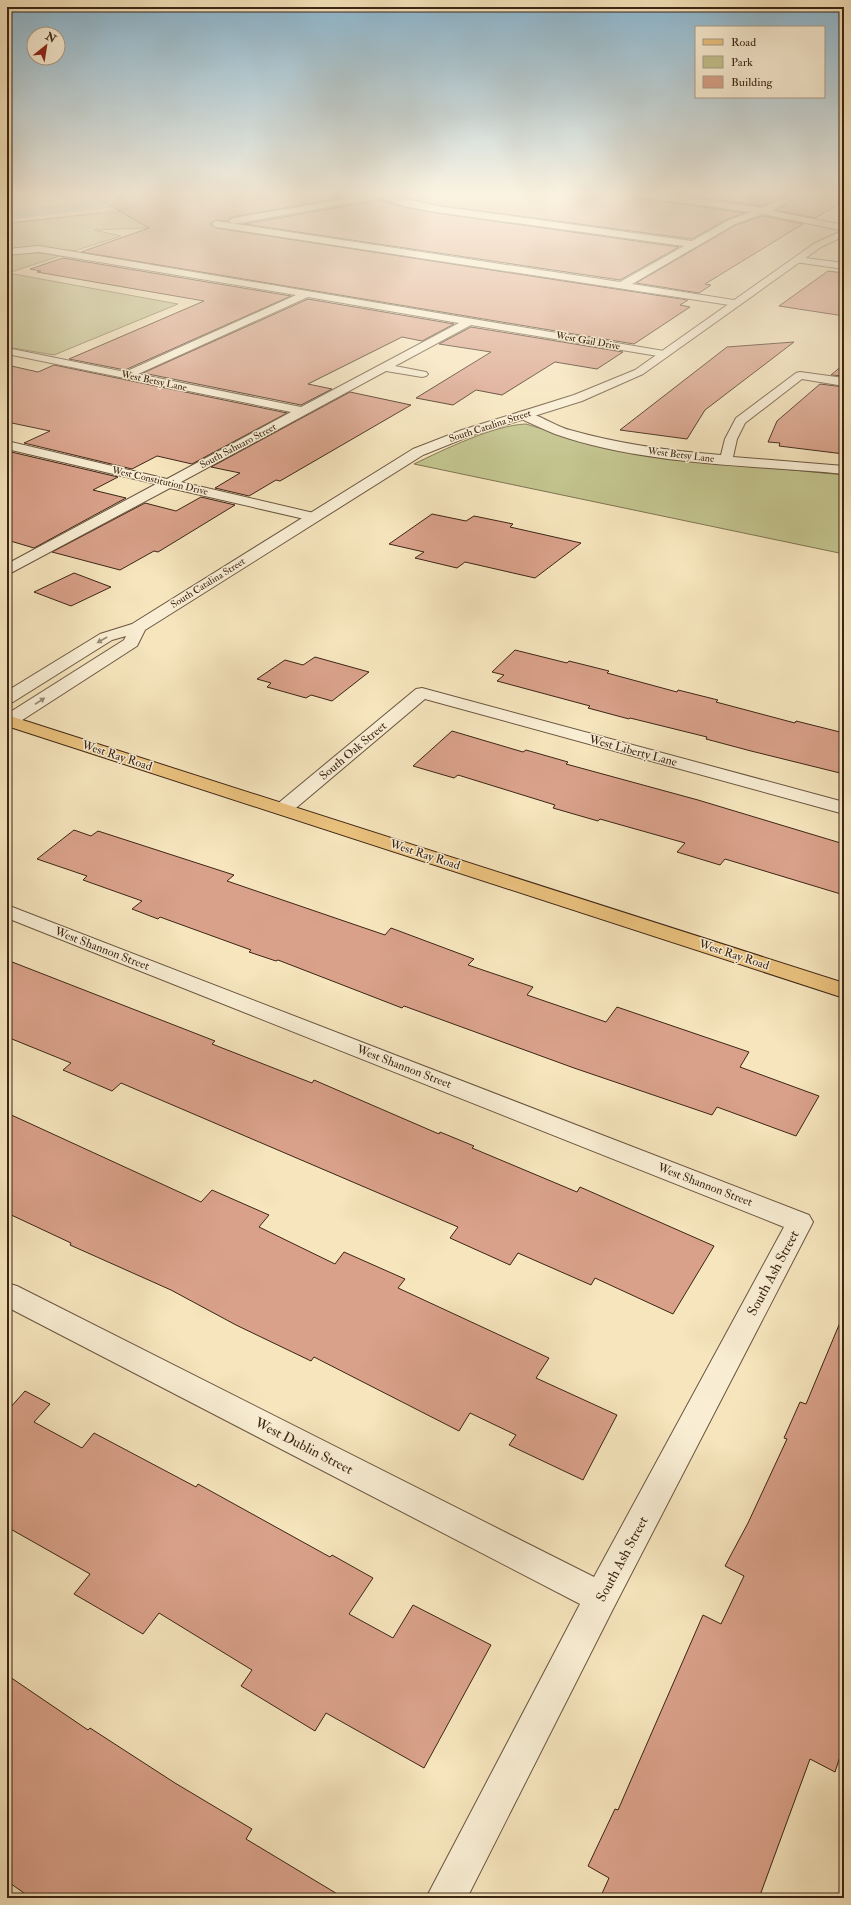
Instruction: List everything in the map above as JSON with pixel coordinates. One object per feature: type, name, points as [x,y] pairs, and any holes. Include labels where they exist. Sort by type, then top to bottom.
[{"type":"main road","name":"West Ray Road","points":[[8,721],[844,991]]},
{"type":"street","name":"West Gail Drive","points":[[241,283],[664,354]]},
{"type":"street","points":[[609,283],[736,302]]},
{"type":"street","points":[[623,285],[627,283]]},
{"type":"street","name":"South Catalina Street","points":[[7,698],[106,637],[138,627],[418,452],[466,433],[578,398],[639,372],[764,283]]},
{"type":"street","points":[[127,375],[307,294]]},
{"type":"street","name":"South Sahuaro Street","points":[[7,570],[470,321]]},
{"type":"street","name":"West Betsy Lane","points":[[7,351],[302,411]]},
{"type":"street","points":[[384,367],[422,374]]},
{"type":"street","points":[[726,460],[731,439],[740,421],[800,375],[844,382]]},
{"type":"street","name":"West Betsy Lane","points":[[523,415],[563,432],[634,449],[726,460],[844,470]]},
{"type":"street","name":"West Constitution Drive","points":[[7,446],[313,517]]},
{"type":"street","name":"South Catalina Street","points":[[8,721],[130,643],[138,627]]},
{"type":"street","name":"West Liberty Lane","points":[[422,693],[844,808]]},
{"type":"street","name":"South Oak Street","points":[[283,809],[422,693]]},
{"type":"street","name":"West Shannon Street","points":[[7,911],[800,1222]]},
{"type":"street","name":"South Ash Street","points":[[446,1898],[601,1598],[800,1222]]},
{"type":"street","name":"West Dublin Street","points":[[7,1294],[601,1598]]},
{"type":"green space","points":[[7,283],[62,283],[178,304],[54,355],[7,347]]},
{"type":"green space","points":[[526,424],[568,437],[721,463],[844,475],[844,554],[414,464],[484,433],[513,425]]},
{"type":"building","points":[[100,283],[212,283],[291,296],[125,370],[69,359],[204,301]]},
{"type":"building","points":[[267,283],[576,283],[688,300],[680,305],[690,307],[634,344]]},
{"type":"building","points":[[636,283],[707,283],[705,284],[711,285],[699,293]]},
{"type":"building","points":[[811,283],[844,283],[844,316],[779,306]]},
{"type":"building","points":[[308,299],[454,324],[422,341],[402,337],[308,384],[332,389],[301,405],[143,373]]},
{"type":"building","points":[[471,327],[623,352],[597,369],[555,362],[502,395],[476,390],[453,405],[416,398],[491,352],[439,344]]},
{"type":"building","points":[[794,342],[705,410],[687,439],[620,430],[727,347]]},
{"type":"building","points":[[844,364],[844,376],[831,375]]},
{"type":"building","points":[[7,365],[38,372],[54,365],[287,413],[192,464],[157,456],[132,469],[24,443],[50,431],[7,422]]},
{"type":"building","points":[[820,384],[844,387],[844,454],[779,446],[780,443],[768,442],[777,421]]},
{"type":"building","points":[[350,392],[411,405],[280,481],[276,480],[249,496],[215,488],[240,473],[211,467]]},
{"type":"building","points":[[7,451],[118,477],[93,490],[126,498],[34,548],[7,540]]},
{"type":"building","points":[[201,497],[235,505],[158,552],[154,551],[120,570],[52,552],[145,503],[176,511]]},
{"type":"building","points":[[432,514],[466,521],[474,516],[513,524],[510,527],[581,543],[535,578],[465,562],[457,568],[415,558],[424,552],[389,544]]},
{"type":"building","points":[[74,573],[111,587],[71,606],[34,592]]},
{"type":"building","points":[[515,650],[567,663],[569,661],[609,671],[607,673],[677,692],[678,690],[718,700],[716,702],[795,723],[796,721],[844,733],[844,774],[706,739],[707,737],[629,719],[588,708],[590,706],[497,681],[504,675],[492,672]]},
{"type":"building","points":[[315,657],[369,672],[332,701],[311,695],[306,698],[267,687],[271,683],[257,679],[285,660],[303,665]]},
{"type":"building","points":[[452,731],[523,752],[526,750],[568,762],[566,764],[698,800],[844,844],[844,895],[725,859],[720,865],[677,852],[685,843],[600,819],[598,821],[553,808],[555,805],[458,775],[454,778],[413,766]]},
{"type":"building","points":[[74,830],[91,836],[98,831],[234,875],[227,881],[385,935],[391,928],[474,959],[468,965],[533,987],[527,995],[606,1022],[617,1007],[749,1052],[740,1067],[819,1096],[796,1136],[717,1107],[712,1115],[574,1068],[404,1006],[402,1008],[278,960],[276,961],[249,952],[251,950],[160,917],[158,919],[132,909],[142,901],[83,880],[87,876],[37,859]]},
{"type":"building","points":[[7,960],[215,1041],[212,1044],[312,1083],[314,1080],[439,1134],[440,1132],[474,1146],[472,1148],[577,1192],[580,1187],[714,1246],[673,1314],[595,1278],[591,1285],[518,1253],[510,1265],[450,1238],[458,1227],[121,1083],[112,1091],[63,1070],[71,1063],[7,1037]]},
{"type":"building","points":[[7,1113],[201,1202],[212,1190],[269,1215],[259,1227],[335,1264],[344,1252],[405,1279],[398,1288],[549,1358],[536,1378],[617,1415],[583,1480],[509,1445],[516,1435],[470,1413],[459,1431],[314,1357],[311,1361],[236,1325],[171,1290],[70,1245],[71,1243],[7,1213]]},
{"type":"building","points":[[844,1313],[844,1744],[835,1772],[810,1759],[759,1898],[600,1898],[609,1878],[588,1866],[615,1809],[618,1810],[703,1615],[721,1624],[744,1576],[725,1566],[748,1523],[787,1439],[784,1438],[800,1402],[806,1404]]},
{"type":"building","points":[[25,1391],[50,1404],[34,1422],[82,1448],[94,1433],[196,1487],[198,1484],[330,1557],[332,1555],[373,1578],[349,1614],[393,1638],[413,1605],[491,1645],[424,1768],[326,1713],[315,1731],[241,1686],[252,1670],[159,1613],[143,1634],[74,1594],[90,1574],[7,1527],[7,1408],[9,1409]]},
{"type":"building","points":[[7,1675],[88,1730],[90,1728],[175,1783],[252,1829],[246,1839],[344,1898],[31,1898],[7,1881]]}]
